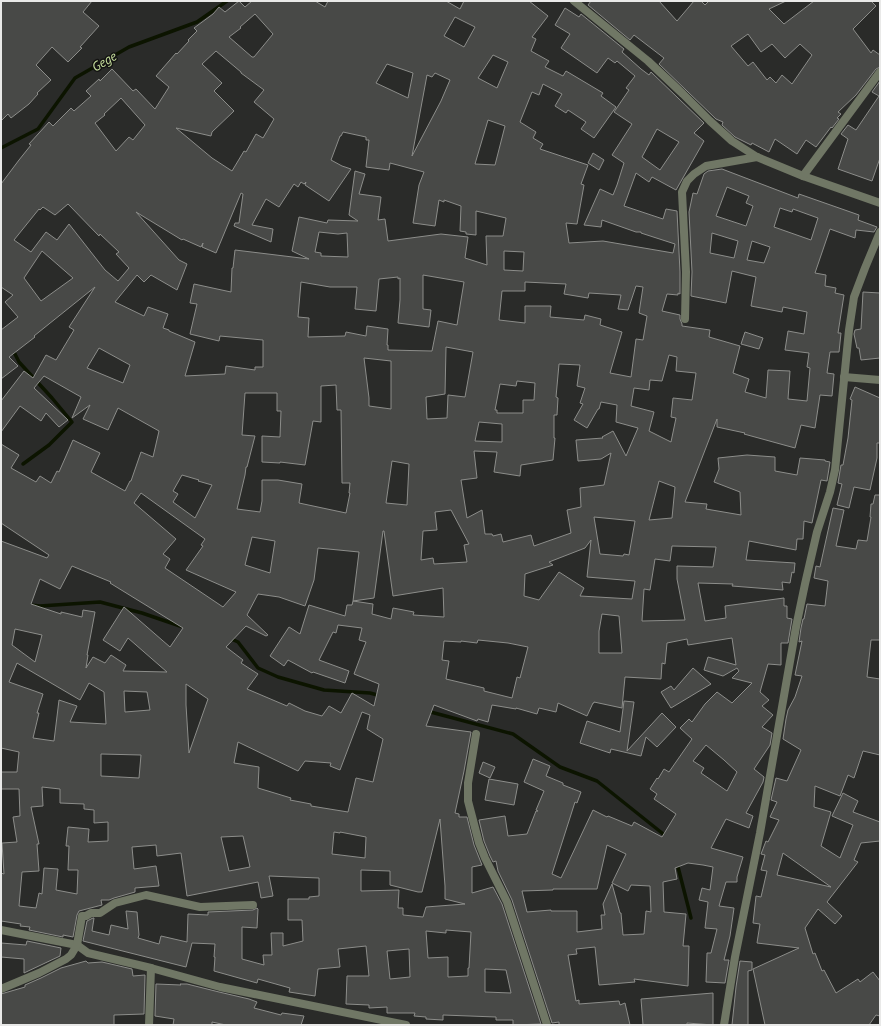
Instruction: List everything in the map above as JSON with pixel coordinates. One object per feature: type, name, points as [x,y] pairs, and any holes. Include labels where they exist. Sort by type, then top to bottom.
[{"type":"street","points":[[574,1],[648,61],[732,141],[757,157],[803,176],[880,203]]},
{"type":"street","points":[[803,176],[880,72]]},
{"type":"street","points":[[685,319],[686,272],[682,192],[687,181],[706,166],[757,157]]},
{"type":"street","points":[[724,1025],[736,950],[760,833],[803,591],[835,470],[849,330],[854,297],[864,268],[880,232]]},
{"type":"street","points":[[844,377],[880,380]]},
{"type":"street","points":[[476,734],[468,783],[468,801],[479,843],[507,902],[547,1025]]},
{"type":"street","points":[[1,989],[39,974],[66,959],[71,955],[76,945],[82,916],[86,916],[91,913],[100,913],[115,903],[146,895],[200,907],[253,905]]},
{"type":"street","points":[[1,930],[76,945],[88,953],[220,987],[406,1025]]},
{"type":"street","points":[[149,1025],[151,968]]},
{"type":"building","points":[[1,1],[92,1],[83,12],[99,26],[80,47],[82,48],[68,62],[52,47],[36,65],[51,80],[37,93],[38,94],[29,104],[11,118],[8,114],[1,121]]},
{"type":"building","points":[[239,1],[245,7],[252,1],[315,1],[325,7],[328,1],[446,1],[460,9],[464,1],[529,1],[548,16],[532,37],[536,39],[531,51],[549,61],[545,67],[563,76],[566,71],[603,93],[601,96],[616,107],[594,138],[581,129],[586,122],[568,110],[566,113],[555,106],[562,94],[543,84],[539,95],[532,92],[520,122],[536,132],[533,138],[543,144],[540,149],[588,165],[581,184],[584,185],[577,224],[566,223],[569,243],[603,241],[673,253],[675,244],[641,232],[636,232],[602,220],[601,227],[584,225],[600,189],[613,195],[617,185],[624,163],[612,155],[632,124],[614,112],[629,90],[626,88],[635,76],[617,61],[615,63],[608,58],[597,73],[561,48],[570,34],[555,25],[565,8],[579,17],[581,14],[624,49],[622,52],[641,69],[649,75],[651,72],[704,123],[694,133],[704,141],[676,190],[652,177],[649,182],[636,173],[624,206],[663,219],[666,209],[677,211],[680,294],[667,294],[662,311],[680,315],[682,326],[710,330],[709,337],[740,346],[733,373],[749,379],[745,392],[766,398],[768,370],[790,371],[788,399],[807,401],[810,368],[807,367],[809,353],[785,350],[788,331],[804,334],[807,312],[783,307],[782,312],[751,306],[756,277],[732,271],[726,303],[691,296],[692,272],[689,212],[693,193],[697,194],[704,174],[708,171],[722,169],[798,198],[799,194],[859,215],[858,220],[877,227],[874,232],[856,230],[855,238],[830,229],[815,273],[826,275],[825,286],[836,288],[835,293],[844,295],[838,333],[841,333],[839,352],[830,352],[827,373],[834,374],[832,396],[820,395],[815,428],[801,425],[795,448],[744,434],[745,433],[717,427],[717,419],[685,502],[707,504],[706,509],[741,515],[740,492],[714,482],[719,469],[718,458],[747,455],[775,457],[775,471],[797,475],[800,458],[825,460],[830,462],[827,481],[821,480],[812,523],[804,521],[803,539],[797,539],[796,550],[749,541],[746,560],[795,563],[794,573],[792,572],[790,583],[782,582],[783,590],[732,586],[733,584],[698,583],[705,621],[726,618],[725,606],[784,598],[784,606],[787,606],[787,618],[792,619],[788,643],[781,643],[781,665],[768,664],[760,692],[769,700],[762,706],[773,715],[762,727],[772,733],[770,745],[754,769],[764,777],[763,782],[746,813],[753,816],[749,828],[726,819],[711,848],[743,857],[737,882],[726,882],[719,906],[734,908],[730,936],[724,960],[729,960],[725,983],[706,982],[707,953],[711,953],[717,929],[705,928],[708,902],[699,900],[702,888],[710,890],[713,867],[688,863],[675,868],[677,879],[663,882],[664,912],[686,914],[683,946],[689,946],[688,986],[634,979],[635,982],[599,985],[595,947],[576,949],[577,954],[568,955],[576,1001],[579,1000],[579,1004],[619,1001],[620,1005],[625,1003],[630,1025],[559,1025],[559,1022],[552,1023],[512,900],[498,871],[496,861],[493,862],[490,856],[484,841],[479,820],[505,816],[508,836],[527,834],[536,811],[538,811],[536,810],[544,791],[524,782],[533,759],[550,766],[546,776],[581,792],[577,803],[575,802],[552,874],[561,878],[593,810],[632,826],[634,822],[662,837],[676,814],[654,799],[657,794],[650,789],[664,769],[669,772],[692,739],[680,728],[689,719],[692,722],[705,704],[717,692],[732,703],[752,683],[732,678],[739,671],[737,668],[723,676],[704,670],[708,657],[736,665],[732,638],[688,645],[687,639],[667,643],[665,664],[662,663],[661,679],[625,677],[622,708],[594,702],[587,716],[558,703],[556,712],[539,708],[537,714],[516,708],[492,705],[488,722],[478,719],[477,721],[434,705],[426,726],[471,732],[455,813],[459,814],[459,817],[467,817],[474,845],[482,865],[472,867],[472,893],[493,887],[502,904],[541,1024],[513,1025],[513,1020],[496,1020],[496,1017],[443,1015],[443,1020],[426,1019],[426,1017],[414,1016],[415,1013],[387,1013],[387,1007],[369,1008],[369,1005],[346,1004],[347,976],[369,976],[366,946],[338,949],[340,967],[318,969],[315,996],[289,992],[290,988],[258,979],[257,983],[214,971],[215,944],[192,943],[186,967],[83,941],[87,921],[93,918],[92,931],[109,935],[111,925],[128,929],[126,911],[137,912],[138,938],[159,944],[161,936],[187,942],[188,914],[208,915],[208,912],[253,910],[257,908],[257,928],[242,927],[242,959],[264,965],[263,955],[272,955],[271,933],[283,933],[283,946],[303,941],[302,920],[288,920],[288,899],[309,899],[309,897],[319,896],[319,878],[269,876],[273,896],[261,898],[258,882],[187,896],[181,853],[157,856],[156,845],[132,847],[134,869],[156,866],[159,886],[135,888],[135,892],[109,900],[101,900],[102,905],[79,911],[73,937],[63,935],[63,937],[29,930],[30,927],[20,926],[21,924],[1,921],[1,873],[4,874],[2,843],[17,842],[13,817],[20,816],[19,789],[1,789],[1,772],[17,772],[19,752],[1,748],[1,541],[47,558],[49,555],[1,523],[1,444],[19,455],[11,468],[36,482],[40,476],[51,483],[57,471],[59,472],[73,440],[100,453],[91,472],[125,491],[131,481],[141,452],[153,457],[159,431],[118,408],[108,430],[83,419],[90,405],[72,418],[81,397],[44,376],[34,388],[68,420],[59,427],[46,413],[41,421],[20,406],[1,432],[1,401],[24,371],[33,378],[46,355],[56,360],[74,330],[69,327],[95,287],[9,357],[18,366],[1,379],[1,330],[18,317],[5,302],[13,295],[1,287],[1,184],[31,145],[29,144],[49,122],[53,126],[71,108],[74,111],[91,96],[86,91],[99,79],[100,81],[112,69],[133,91],[136,89],[155,109],[169,87],[156,76],[197,31],[194,28],[213,14],[219,7],[225,12]],"holes":[[[255,14],[273,34],[254,57],[252,57],[229,37],[241,28],[240,27]],[[455,17],[475,27],[464,47],[444,36]],[[216,51],[241,73],[264,90],[254,102],[274,119],[263,138],[256,134],[246,152],[244,151],[232,171],[212,158],[176,128],[211,136],[212,132],[234,111],[214,91],[222,83],[202,64]],[[493,55],[508,62],[497,88],[478,78]],[[387,64],[413,73],[408,98],[376,83]],[[435,73],[450,80],[441,101],[412,156],[427,75],[432,77]],[[121,98],[145,125],[133,140],[129,137],[116,151],[95,123]],[[488,120],[505,126],[495,165],[475,164]],[[657,129],[679,142],[660,170],[642,157]],[[343,132],[366,137],[366,140],[369,140],[366,167],[389,170],[390,163],[424,172],[419,185],[413,223],[435,226],[439,200],[444,202],[444,200],[461,206],[460,231],[466,232],[466,234],[476,235],[476,211],[506,218],[503,236],[486,236],[487,265],[465,258],[468,237],[441,234],[388,241],[385,219],[378,220],[381,197],[359,194],[365,174],[355,171],[349,215],[358,221],[328,220],[327,223],[299,217],[292,251],[309,259],[235,250],[232,268],[231,292],[194,284],[190,303],[197,304],[190,334],[219,341],[220,336],[263,340],[263,367],[255,367],[255,370],[226,366],[225,374],[185,376],[195,342],[163,328],[168,314],[148,307],[144,316],[115,302],[137,275],[144,282],[151,275],[177,290],[187,264],[179,260],[136,212],[182,240],[183,239],[201,247],[203,243],[202,247],[216,253],[241,193],[243,194],[239,223],[235,223],[234,226],[271,242],[273,229],[252,225],[266,199],[279,207],[294,184],[298,187],[301,182],[304,184],[306,182],[305,185],[329,201],[351,169],[331,160]],[[727,187],[749,196],[746,203],[753,206],[746,226],[716,216]],[[68,204],[99,236],[100,234],[119,252],[116,254],[129,268],[118,281],[105,270],[69,224],[57,240],[46,232],[31,252],[14,240],[39,209],[40,210],[43,207],[55,215]],[[780,208],[792,212],[793,209],[818,218],[811,240],[774,227]],[[319,232],[338,234],[347,233],[348,257],[321,256],[321,253],[315,252]],[[712,233],[738,241],[734,258],[710,253]],[[752,241],[770,247],[764,263],[747,260]],[[42,251],[73,278],[41,301],[24,278]],[[504,251],[524,252],[523,271],[504,270]],[[423,275],[464,282],[457,325],[438,321],[432,351],[388,350],[388,329],[367,326],[366,336],[346,332],[345,336],[308,337],[309,318],[298,317],[301,282],[330,287],[357,287],[355,309],[376,311],[379,279],[398,277],[398,279],[400,278],[398,323],[429,327],[431,310],[423,309]],[[525,282],[566,284],[564,294],[588,298],[589,293],[621,295],[618,309],[628,310],[636,286],[643,287],[639,313],[647,316],[643,340],[636,339],[631,377],[610,373],[622,332],[600,325],[601,319],[585,315],[584,320],[550,317],[551,306],[525,306],[525,323],[499,320],[502,291],[525,291]],[[446,347],[473,352],[465,397],[448,395],[447,418],[427,419],[426,397],[445,394]],[[99,348],[130,365],[123,383],[87,368]],[[669,355],[677,357],[676,371],[696,373],[692,400],[673,398],[671,417],[676,418],[671,442],[649,431],[654,412],[631,406],[634,388],[649,390],[650,380],[662,381]],[[364,358],[391,361],[391,409],[369,406]],[[559,364],[580,365],[577,386],[585,388],[580,403],[583,404],[574,420],[587,428],[599,409],[601,402],[617,405],[616,422],[638,428],[626,456],[613,431],[602,437],[603,438],[576,440],[578,461],[601,459],[611,453],[604,485],[580,488],[581,507],[567,510],[571,533],[534,546],[531,535],[503,542],[501,534],[493,536],[492,534],[485,534],[482,510],[467,518],[461,480],[477,478],[474,451],[497,452],[494,472],[520,476],[521,465],[553,460],[554,415],[557,415],[558,398],[556,397]],[[517,381],[535,383],[534,400],[523,400],[523,413],[497,413],[497,410],[495,410],[500,384],[516,386]],[[336,385],[337,410],[341,410],[342,483],[350,483],[350,493],[346,513],[299,503],[302,484],[278,480],[262,480],[262,501],[260,512],[237,509],[246,467],[255,436],[242,435],[245,393],[277,393],[277,411],[281,411],[280,437],[262,436],[262,462],[280,462],[305,465],[313,421],[321,422],[321,386]],[[479,422],[502,424],[502,442],[475,441]],[[392,461],[409,464],[407,505],[386,503]],[[182,475],[212,485],[195,518],[173,502],[178,494],[173,491]],[[659,481],[675,487],[672,518],[649,520]],[[141,493],[205,539],[201,545],[203,546],[186,570],[236,592],[223,607],[165,568],[170,559],[163,554],[176,539],[134,503]],[[451,510],[469,544],[464,545],[467,562],[434,564],[433,558],[421,560],[423,531],[437,530],[435,512]],[[594,517],[635,521],[629,555],[624,554],[623,556],[600,554]],[[384,531],[393,596],[443,588],[444,617],[413,615],[414,612],[393,608],[391,619],[372,614],[373,604],[353,601],[374,598]],[[252,537],[275,541],[270,573],[245,565]],[[591,540],[587,577],[635,581],[632,599],[580,596],[584,588],[559,572],[539,600],[524,596],[525,574],[553,565],[549,562],[585,548]],[[672,546],[716,547],[713,567],[677,566],[677,579],[685,620],[642,621],[644,589],[650,590],[655,559],[670,561]],[[318,548],[359,552],[352,605],[347,605],[345,616],[309,605],[300,634],[289,627],[270,656],[284,666],[288,660],[312,673],[313,672],[345,683],[349,671],[319,660],[333,632],[336,633],[338,625],[362,628],[359,640],[366,642],[354,674],[379,684],[374,706],[352,693],[341,713],[329,706],[322,716],[305,711],[289,703],[287,706],[247,689],[258,674],[241,663],[243,660],[226,647],[246,626],[266,636],[268,635],[247,615],[258,594],[279,597],[305,606],[314,580]],[[72,566],[111,582],[110,583],[183,628],[170,647],[124,607],[103,640],[120,651],[128,638],[167,672],[123,671],[126,665],[111,655],[105,663],[93,657],[86,668],[95,612],[83,610],[82,617],[61,612],[61,614],[31,604],[40,579],[60,589]],[[602,614],[619,616],[622,653],[599,653],[599,631]],[[15,629],[42,635],[35,662],[12,645]],[[478,640],[528,647],[520,678],[517,677],[512,698],[484,691],[484,688],[446,679],[449,661],[442,660],[444,641],[477,643]],[[17,663],[80,700],[89,683],[104,692],[106,724],[70,722],[77,706],[59,700],[54,741],[33,738],[39,713],[37,713],[43,694],[9,682]],[[186,684],[208,699],[189,753]],[[124,691],[147,692],[150,710],[125,712]],[[362,712],[370,715],[367,729],[383,739],[373,782],[356,778],[348,812],[311,806],[311,804],[290,800],[291,798],[258,788],[259,767],[234,763],[238,742],[298,771],[305,761],[331,763],[330,766],[340,770]],[[706,745],[737,772],[727,791],[701,773],[704,768],[693,761]],[[101,754],[141,755],[139,778],[101,776]],[[42,787],[60,789],[60,803],[84,804],[84,809],[94,810],[94,823],[108,822],[108,841],[88,842],[89,829],[68,827],[66,846],[69,846],[68,870],[78,870],[77,894],[56,890],[58,869],[44,868],[42,894],[39,893],[36,908],[19,906],[22,872],[39,871],[37,844],[39,844],[31,807],[43,806]],[[440,819],[445,899],[465,904],[426,907],[423,917],[403,915],[403,908],[398,908],[399,890],[361,891],[361,870],[390,871],[390,885],[422,892]],[[334,832],[366,837],[365,858],[332,854]],[[243,836],[250,867],[229,871],[221,837]],[[607,845],[626,854],[612,883],[628,891],[631,885],[650,886],[651,912],[646,911],[644,934],[623,935],[621,913],[612,884],[603,904],[605,915],[601,915],[602,929],[577,932],[577,911],[551,910],[527,912],[522,891],[597,889]],[[446,930],[471,932],[468,976],[448,977],[448,957],[428,958],[426,931],[446,933]],[[409,949],[410,977],[390,979],[387,951]],[[485,969],[506,970],[511,993],[485,992]]]},
{"type":"building","points":[[591,1],[659,1],[677,21],[694,1],[701,1],[705,5],[709,1],[786,1],[769,9],[784,24],[814,1],[871,1],[876,6],[853,29],[871,53],[873,50],[880,55],[880,67],[876,69],[856,95],[838,112],[841,114],[837,118],[839,119],[816,147],[806,140],[797,154],[775,139],[769,152],[752,143],[751,145],[735,137],[722,125],[723,122],[716,119],[659,64],[664,58],[634,35],[630,40],[588,5]],"holes":[[[748,34],[761,52],[772,44],[785,58],[800,44],[812,55],[792,84],[782,75],[776,83],[770,77],[767,80],[753,62],[748,66],[731,46]]]},
{"type":"building","points":[[880,81],[880,158],[872,181],[838,169],[848,139],[841,134],[848,125],[856,130],[879,96],[872,92]]},
{"type":"building","points":[[593,153],[604,160],[599,170],[588,163]]},
{"type":"building","points":[[863,292],[880,293],[880,358],[861,360],[859,348],[857,348],[854,334],[855,330],[861,329]]},
{"type":"building","points":[[745,332],[763,338],[759,349],[741,344]]},
{"type":"building","points":[[855,387],[880,398],[880,443],[877,443],[877,458],[870,490],[854,487],[849,508],[837,505],[842,484],[838,483],[848,438],[852,400],[850,399]]},
{"type":"building","points":[[875,495],[880,495],[880,640],[871,640],[867,677],[880,679],[880,755],[863,751],[854,778],[848,775],[840,796],[815,786],[814,807],[831,812],[821,846],[840,858],[853,825],[832,816],[843,793],[858,801],[853,812],[880,822],[880,841],[861,843],[854,860],[858,862],[827,902],[842,916],[835,924],[818,909],[805,928],[813,954],[815,953],[822,971],[824,970],[836,993],[858,979],[860,982],[873,972],[880,981],[880,1016],[876,1015],[869,1025],[765,1025],[753,969],[799,948],[757,943],[760,924],[753,923],[756,896],[761,897],[767,871],[761,870],[765,855],[761,854],[766,841],[768,842],[779,820],[770,817],[777,802],[771,800],[776,778],[787,781],[801,750],[783,739],[788,710],[795,697],[802,676],[795,675],[802,641],[799,642],[801,628],[807,604],[825,606],[828,581],[814,578],[816,566],[820,567],[833,508],[844,510],[836,546],[856,549],[858,540],[867,541],[871,517],[871,504],[873,504]],"holes":[[[783,853],[831,887],[777,875]]]},
{"type":"building","points":[[693,668],[711,684],[671,708],[661,692],[671,686],[674,690]]},
{"type":"building","points":[[624,701],[634,702],[627,751],[662,713],[676,727],[657,747],[646,737],[641,756],[611,749],[610,753],[580,743],[587,721],[620,732]]},
{"type":"building","points":[[483,762],[495,767],[490,778],[479,773]]},
{"type":"building","points":[[489,779],[518,784],[514,805],[485,800]]},
{"type":"building","points":[[27,941],[61,948],[60,956],[24,973],[24,959],[1,957],[1,943],[26,945]]},
{"type":"building","points":[[86,961],[88,963],[102,962],[132,969],[133,976],[145,975],[144,1014],[114,1015],[114,1025],[1,1025],[1,994],[25,987],[25,985],[61,968]]},
{"type":"building","points":[[740,961],[752,962],[752,970],[748,971],[748,1025],[732,1025],[736,987]]},
{"type":"building","points":[[156,984],[187,984],[249,999],[257,1002],[254,1008],[281,1015],[282,1013],[304,1016],[301,1025],[226,1025],[212,1022],[212,1025],[173,1025],[174,1019],[155,1016]]},
{"type":"building","points":[[713,993],[713,1025],[687,1023],[687,1025],[643,1025],[641,999]]},
{"type":"waterway","name":"Gege","points":[[1,148],[38,129],[75,78],[129,47],[197,22],[227,1]]},
{"type":"waterway","points":[[13,350],[19,362],[72,422],[49,445],[23,464]]},
{"type":"waterway","points":[[30,605],[40,606],[100,602],[142,613],[182,626]]},
{"type":"waterway","points":[[229,638],[238,642],[258,668],[278,677],[324,690],[370,693],[381,696]]},
{"type":"waterway","points":[[427,711],[513,734],[560,767],[597,781],[667,837]]},
{"type":"waterway","points":[[677,863],[691,918]]}]
